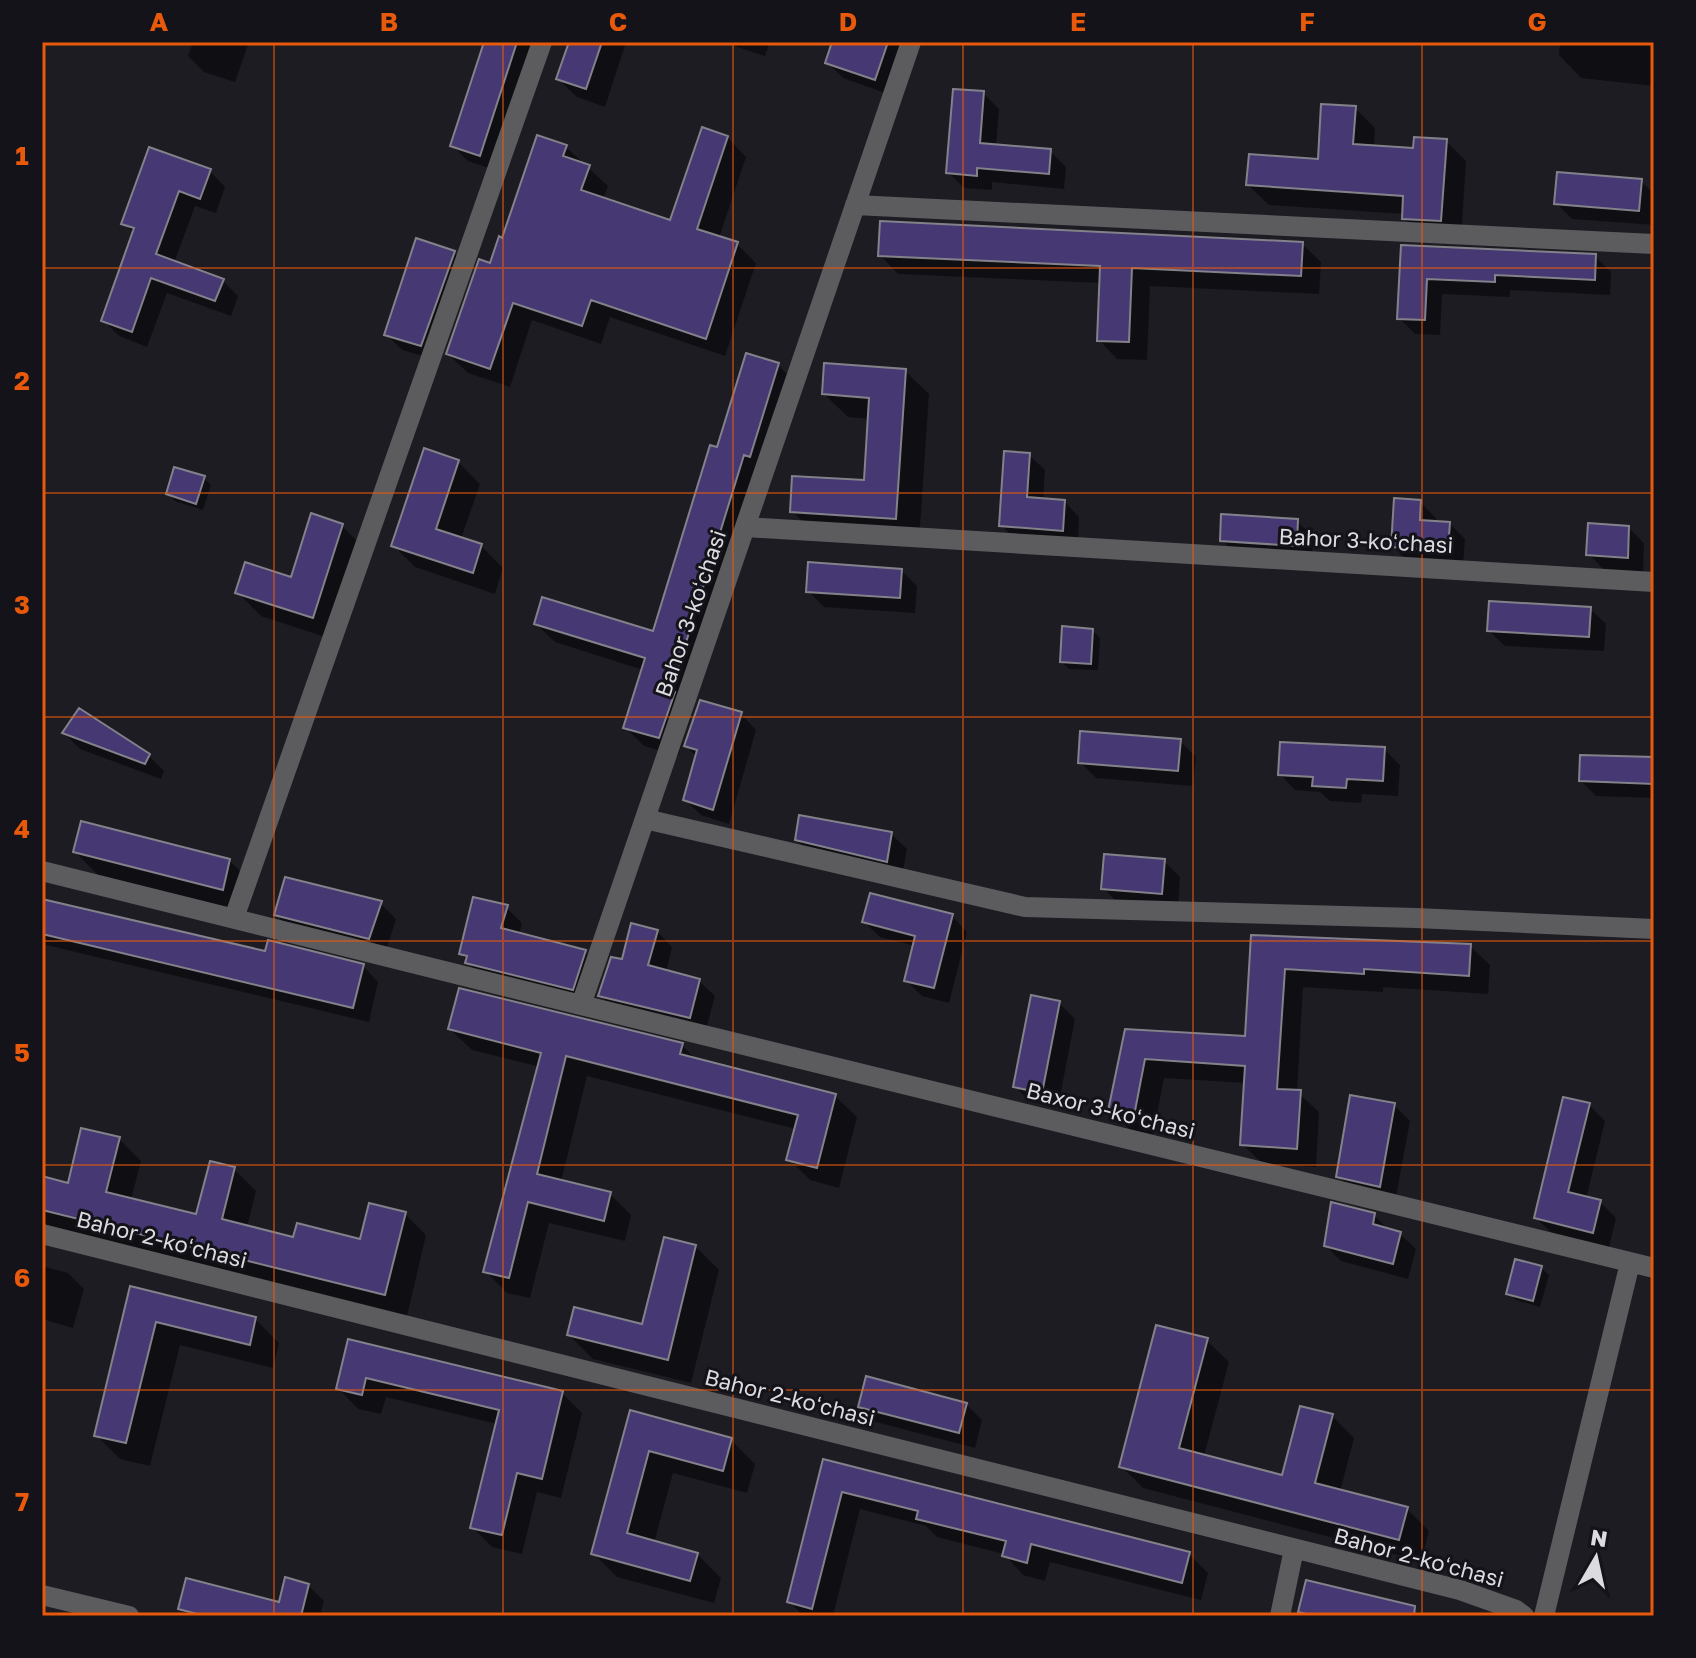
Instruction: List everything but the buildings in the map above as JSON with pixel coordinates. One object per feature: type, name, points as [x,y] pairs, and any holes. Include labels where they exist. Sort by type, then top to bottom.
[{"type":"street","points":[[234,918],[542,42]]},
{"type":"street","points":[[745,527],[911,42]]},
{"type":"street","points":[[855,205],[1654,244]]},
{"type":"street","name":"Bahor 3-koʻchasi","points":[[581,1005],[745,527],[1654,582]]},
{"type":"street","points":[[645,819],[1025,907],[1416,918],[1654,929]]},
{"type":"street","points":[[42,871],[581,1005]]},
{"type":"street","name":"Baxor 3-koʻchasi","points":[[581,1005],[1654,1268]]},
{"type":"street","name":"Bahor 2-koʻchasi","points":[[42,1234],[1460,1590],[1516,1610],[1524,1616]]},
{"type":"street","points":[[1544,1616],[1630,1263]]},
{"type":"street","points":[[1280,1616],[1294,1549]]},
{"type":"street","points":[[42,1595],[129,1616]]}]
